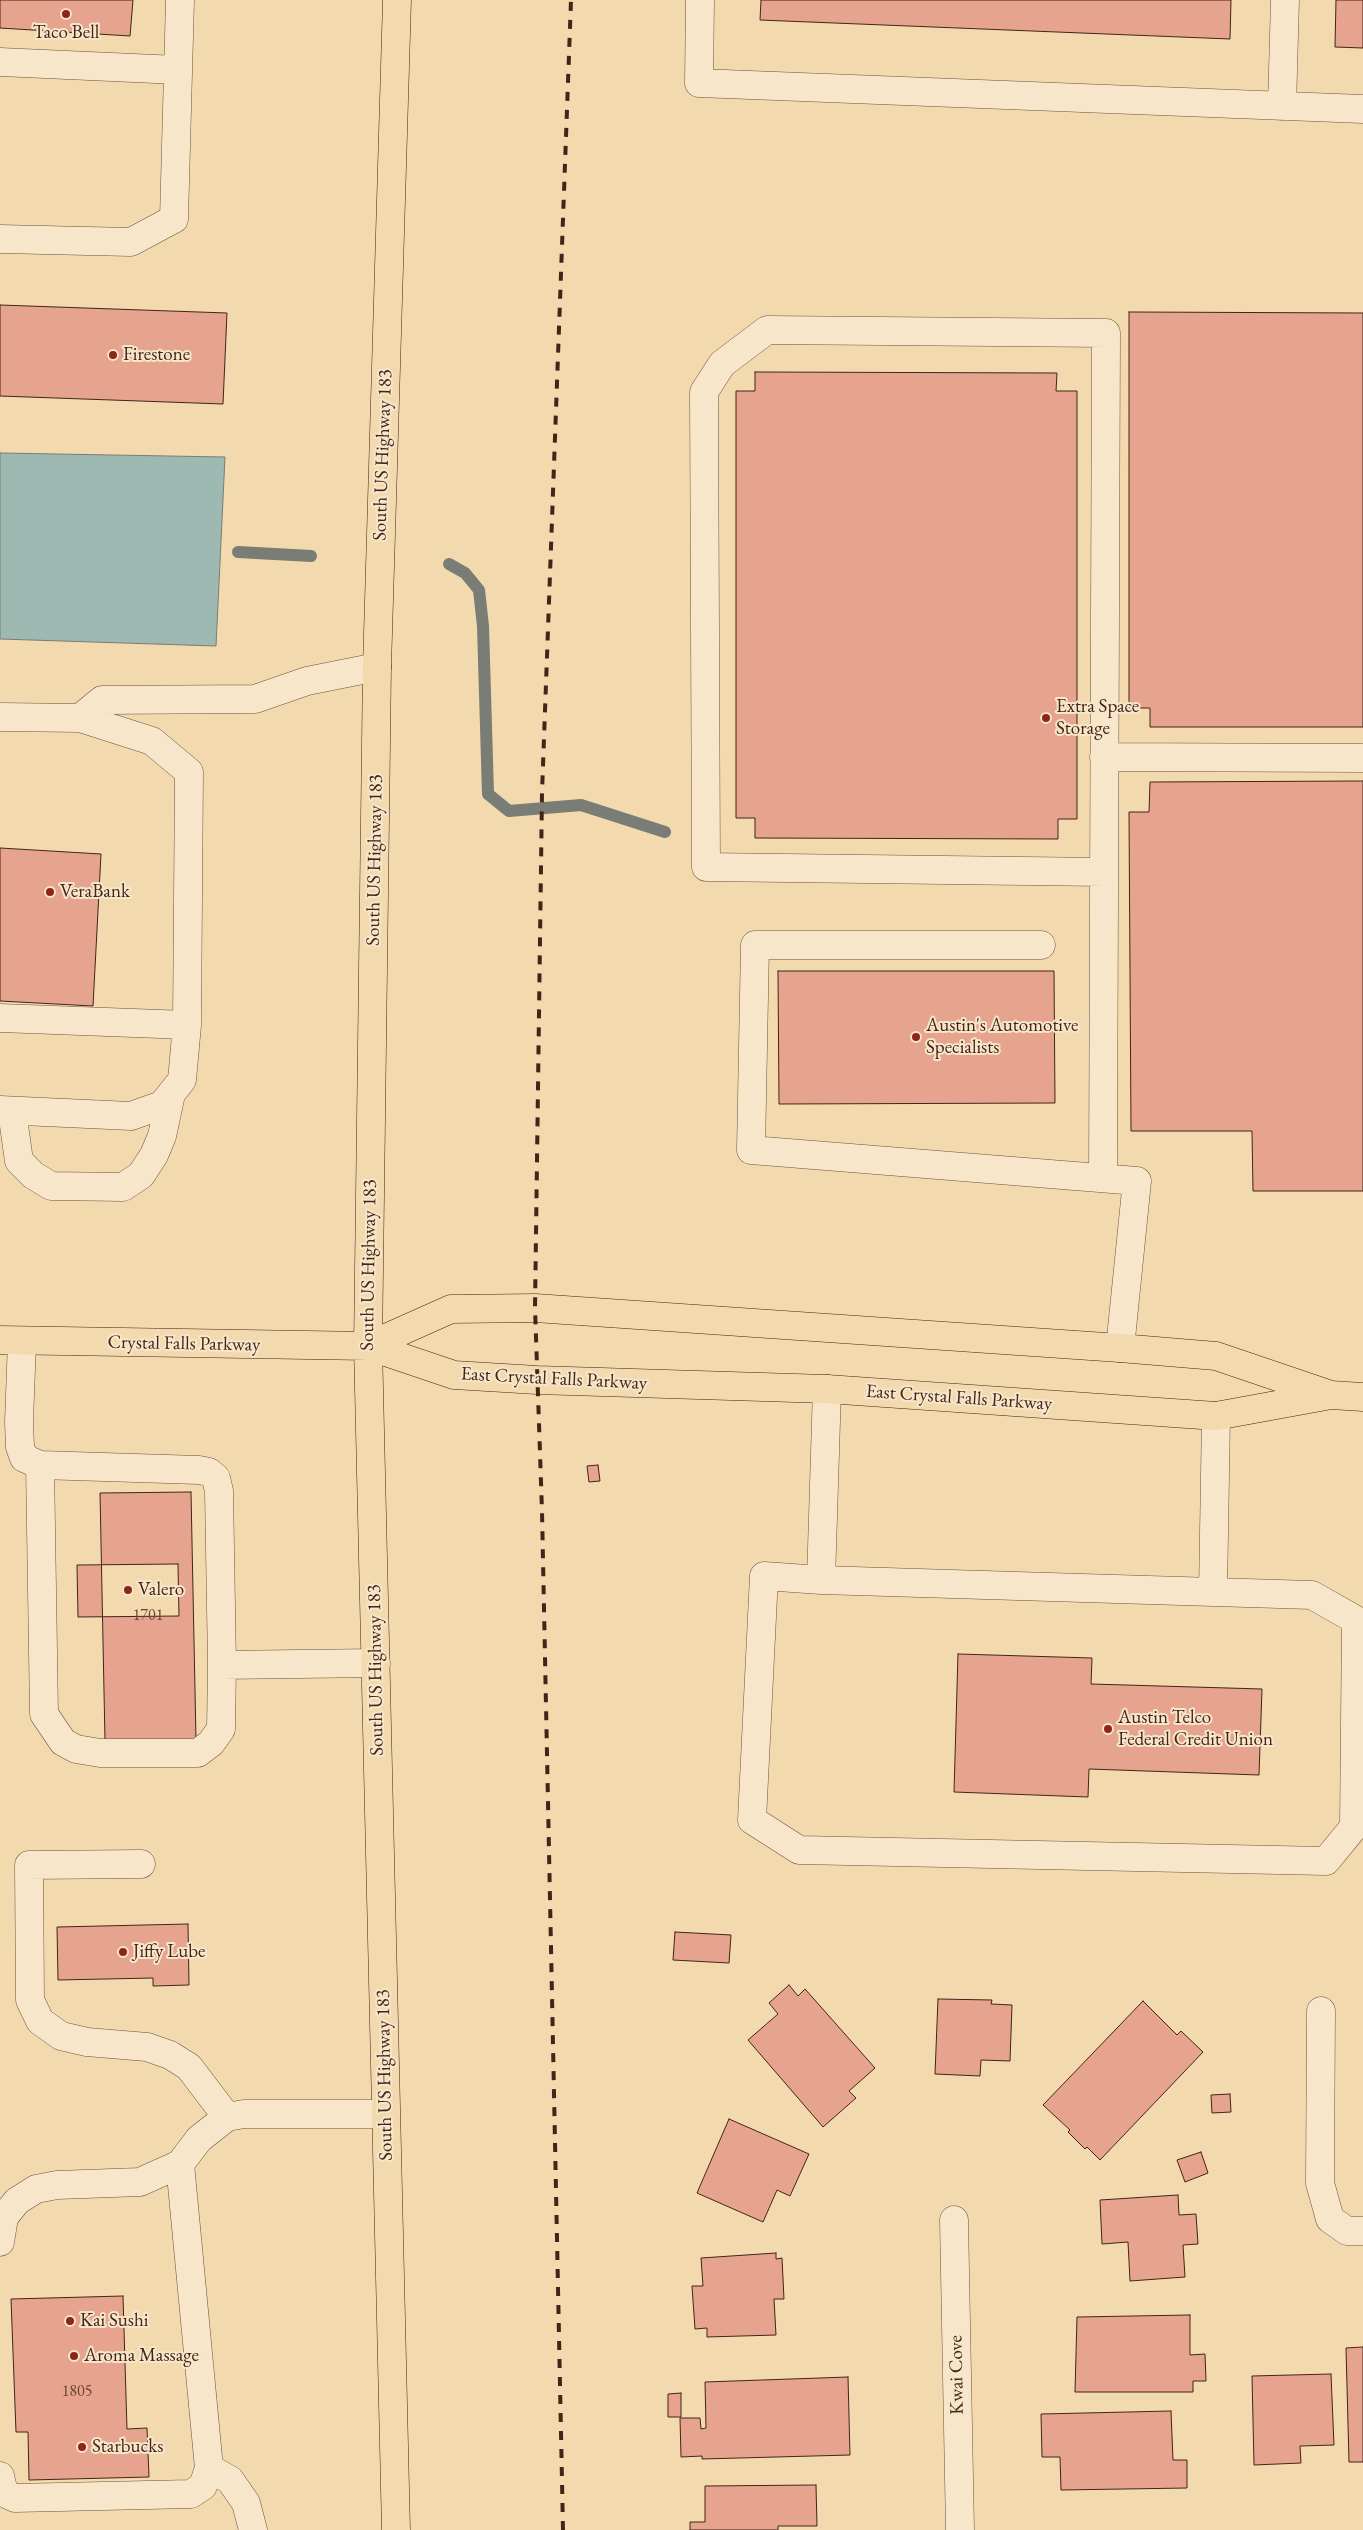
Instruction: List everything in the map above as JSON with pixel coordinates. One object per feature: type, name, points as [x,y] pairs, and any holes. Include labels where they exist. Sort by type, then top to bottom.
[{"type":"main road","name":"South US Highway 183","points":[[396,2530],[368,1346],[377,667],[397,0]]},
{"type":"main road","name":"East Crystal Falls Parkway","points":[[368,1346],[452,1309],[535,1308],[1216,1356],[1331,1395]]},
{"type":"main road","name":"Crystal Falls Parkway","points":[[11,1341],[368,1346]]},
{"type":"main road","name":"East Crystal Falls Parkway","points":[[368,1346],[454,1375],[547,1381],[827,1389],[1216,1416],[1331,1395],[1363,1397]]},
{"type":"street","points":[[0,239],[130,242],[174,219],[180,0]]},
{"type":"street","points":[[700,0],[699,83],[1363,109]]},
{"type":"street","points":[[1282,106],[1285,0]]},
{"type":"street","points":[[0,62],[178,70]]},
{"type":"street","points":[[1103,1178],[1106,333],[767,330],[722,364],[704,392],[706,867],[1104,872]]},
{"type":"street","points":[[80,718],[102,700],[255,699],[307,681],[377,667]]},
{"type":"street","points":[[0,717],[80,718],[152,741],[189,772],[187,1025],[182,1080],[162,1105],[131,1116],[6,1111],[19,1161],[33,1175],[50,1186],[123,1187],[141,1175],[154,1155],[162,1136],[171,1094]]},
{"type":"street","points":[[1104,757],[1363,758]]},
{"type":"street","points":[[1041,945],[755,945],[751,1150],[1137,1180],[1120,1348]]},
{"type":"street","points":[[0,1018],[187,1025]]},
{"type":"street","points":[[11,1341],[20,1447],[24,1458],[40,1465],[200,1470],[209,1472],[216,1478],[219,1491],[222,1665],[221,1729],[211,1743],[198,1753],[100,1753],[76,1750],[63,1742],[44,1714],[40,1465]]},
{"type":"street","points":[[821,1580],[827,1389]]},
{"type":"street","points":[[1213,1592],[1216,1416]]},
{"type":"street","points":[[764,1576],[821,1580],[1312,1595],[1356,1620],[1354,1827],[1326,1860],[799,1850],[752,1820],[764,1576]]},
{"type":"street","points":[[222,1665],[376,1663]]},
{"type":"street","points":[[141,1864],[29,1866],[30,2000],[40,2021],[61,2036],[87,2042],[147,2048],[170,2055],[189,2067],[227,2117]]},
{"type":"street","points":[[1321,2011],[1320,2183],[1330,2219],[1347,2231],[1363,2231]]},
{"type":"street","points":[[0,2242],[4,2217],[17,2201],[36,2189],[57,2185],[140,2182],[180,2164],[199,2139],[227,2117],[244,2114],[385,2114]]},
{"type":"street","points":[[0,2476],[4,2493],[16,2498],[192,2494],[203,2486],[209,2468],[180,2164]]},
{"type":"street","name":"Kwai Cove","points":[[954,2220],[960,2530]]},
{"type":"street","points":[[209,2468],[230,2480],[246,2503],[253,2530]]},
{"type":"water","points":[[0,453],[225,457],[216,646],[0,639]]},
{"type":"building","name":"Taco Bell","points":[[0,0],[133,0],[130,36],[0,28]]},
{"type":"building","points":[[761,0],[1231,0],[1230,39],[760,20]]},
{"type":"building","points":[[1336,0],[1363,0],[1363,48],[1335,47]]},
{"type":"building","name":"Firestone","points":[[0,305],[227,313],[223,404],[0,396]]},
{"type":"building","points":[[1129,312],[1363,313],[1363,727],[1150,727],[1150,708],[1129,708]]},
{"type":"building","points":[[755,372],[1057,373],[1056,391],[1077,391],[1077,819],[1058,819],[1058,839],[755,838],[755,818],[736,818],[736,391],[755,391]]},
{"type":"building","points":[[1363,781],[1363,1191],[1253,1191],[1252,1131],[1131,1131],[1129,812],[1149,812],[1150,782]]},
{"type":"building","name":"VeraBank","points":[[0,848],[101,854],[93,1006],[0,1001]]},
{"type":"building","name":"Austin's Automotive Specialists","points":[[778,971],[1054,971],[1055,1103],[779,1104]]},
{"type":"building","points":[[598,1465],[600,1481],[589,1482],[587,1466]]},
{"type":"building","name":"Valero","points":[[191,1492],[196,1740],[105,1741],[100,1493]]},
{"type":"building","name":"Valero","points":[[178,1564],[179,1616],[78,1617],[77,1565]]},
{"type":"building","name":"Austin Telco Federal Credit Union","points":[[958,1654],[1092,1658],[1091,1684],[1262,1689],[1259,1775],[1089,1769],[1088,1797],[954,1792]]},
{"type":"building","name":"Jiffy Lube","points":[[188,1924],[189,1985],[153,1986],[153,1978],[58,1980],[57,1927]]},
{"type":"building","points":[[675,1932],[731,1935],[729,1963],[673,1960]]},
{"type":"building","points":[[789,1985],[798,1996],[805,1989],[875,2068],[849,2091],[856,2098],[823,2127],[748,2040],[778,2014],[769,2003]]},
{"type":"building","points":[[938,1999],[992,2000],[991,2004],[1012,2005],[1010,2061],[981,2060],[980,2076],[935,2074]]},
{"type":"building","points":[[1143,2001],[1177,2035],[1181,2031],[1203,2052],[1100,2160],[1087,2147],[1085,2149],[1068,2132],[1070,2130],[1043,2105]]},
{"type":"building","points":[[1230,2094],[1231,2112],[1212,2113],[1211,2095]]},
{"type":"building","points":[[729,2119],[809,2154],[790,2196],[777,2190],[763,2222],[697,2193]]},
{"type":"building","points":[[1201,2152],[1208,2173],[1185,2182],[1177,2160]]},
{"type":"building","points":[[1178,2195],[1179,2215],[1196,2214],[1198,2244],[1183,2245],[1185,2277],[1130,2281],[1128,2242],[1102,2244],[1100,2200]]},
{"type":"building","points":[[776,2253],[776,2259],[782,2258],[784,2299],[774,2299],[776,2335],[707,2337],[707,2328],[695,2329],[692,2286],[703,2286],[701,2258]]},
{"type":"building","points":[[123,2296],[127,2429],[147,2428],[149,2477],[29,2480],[28,2432],[16,2432],[11,2299]]},
{"type":"building","points":[[1190,2315],[1190,2355],[1205,2354],[1206,2381],[1193,2381],[1193,2392],[1075,2392],[1077,2317]]},
{"type":"building","points":[[1363,2347],[1363,2462],[1349,2462],[1346,2348]]},
{"type":"building","points":[[1331,2374],[1334,2445],[1300,2446],[1301,2463],[1254,2465],[1252,2376]]},
{"type":"building","points":[[848,2377],[850,2455],[702,2459],[702,2456],[681,2457],[680,2418],[700,2418],[701,2429],[706,2428],[705,2382]]},
{"type":"building","points":[[681,2393],[681,2417],[668,2417],[668,2394]]},
{"type":"building","points":[[1171,2411],[1173,2460],[1187,2460],[1187,2488],[1061,2490],[1060,2457],[1042,2457],[1041,2414]]},
{"type":"building","points":[[816,2485],[817,2526],[778,2526],[778,2530],[690,2530],[690,2522],[705,2522],[705,2486]]},
{"type":"waterway","points":[[238,552],[311,556]]},
{"type":"waterway","points":[[449,564],[465,573],[479,590],[483,626],[488,794],[509,811],[581,805],[665,832]]},
{"type":"railway","points":[[563,2530],[542,1511],[535,1308],[542,793],[571,0]]},
{"type":"place","name":"Taco Bell","points":[[66,14]]},
{"type":"place","name":"Firestone","points":[[113,355]]},
{"type":"place","name":"Extra Space Storage","points":[[1046,718]]},
{"type":"place","name":"VeraBank","points":[[50,892]]},
{"type":"place","name":"Austin's Automotive Specialists","points":[[916,1037]]},
{"type":"place","name":"Valero","points":[[128,1590]]},
{"type":"place","name":"Austin Telco Federal Credit Union","points":[[1108,1729]]},
{"type":"place","name":"Jiffy Lube","points":[[123,1952]]},
{"type":"place","name":"Kai Sushi","points":[[70,2321]]},
{"type":"place","name":"Aroma Massage","points":[[74,2356]]},
{"type":"place","name":"Starbucks","points":[[82,2447]]}]
